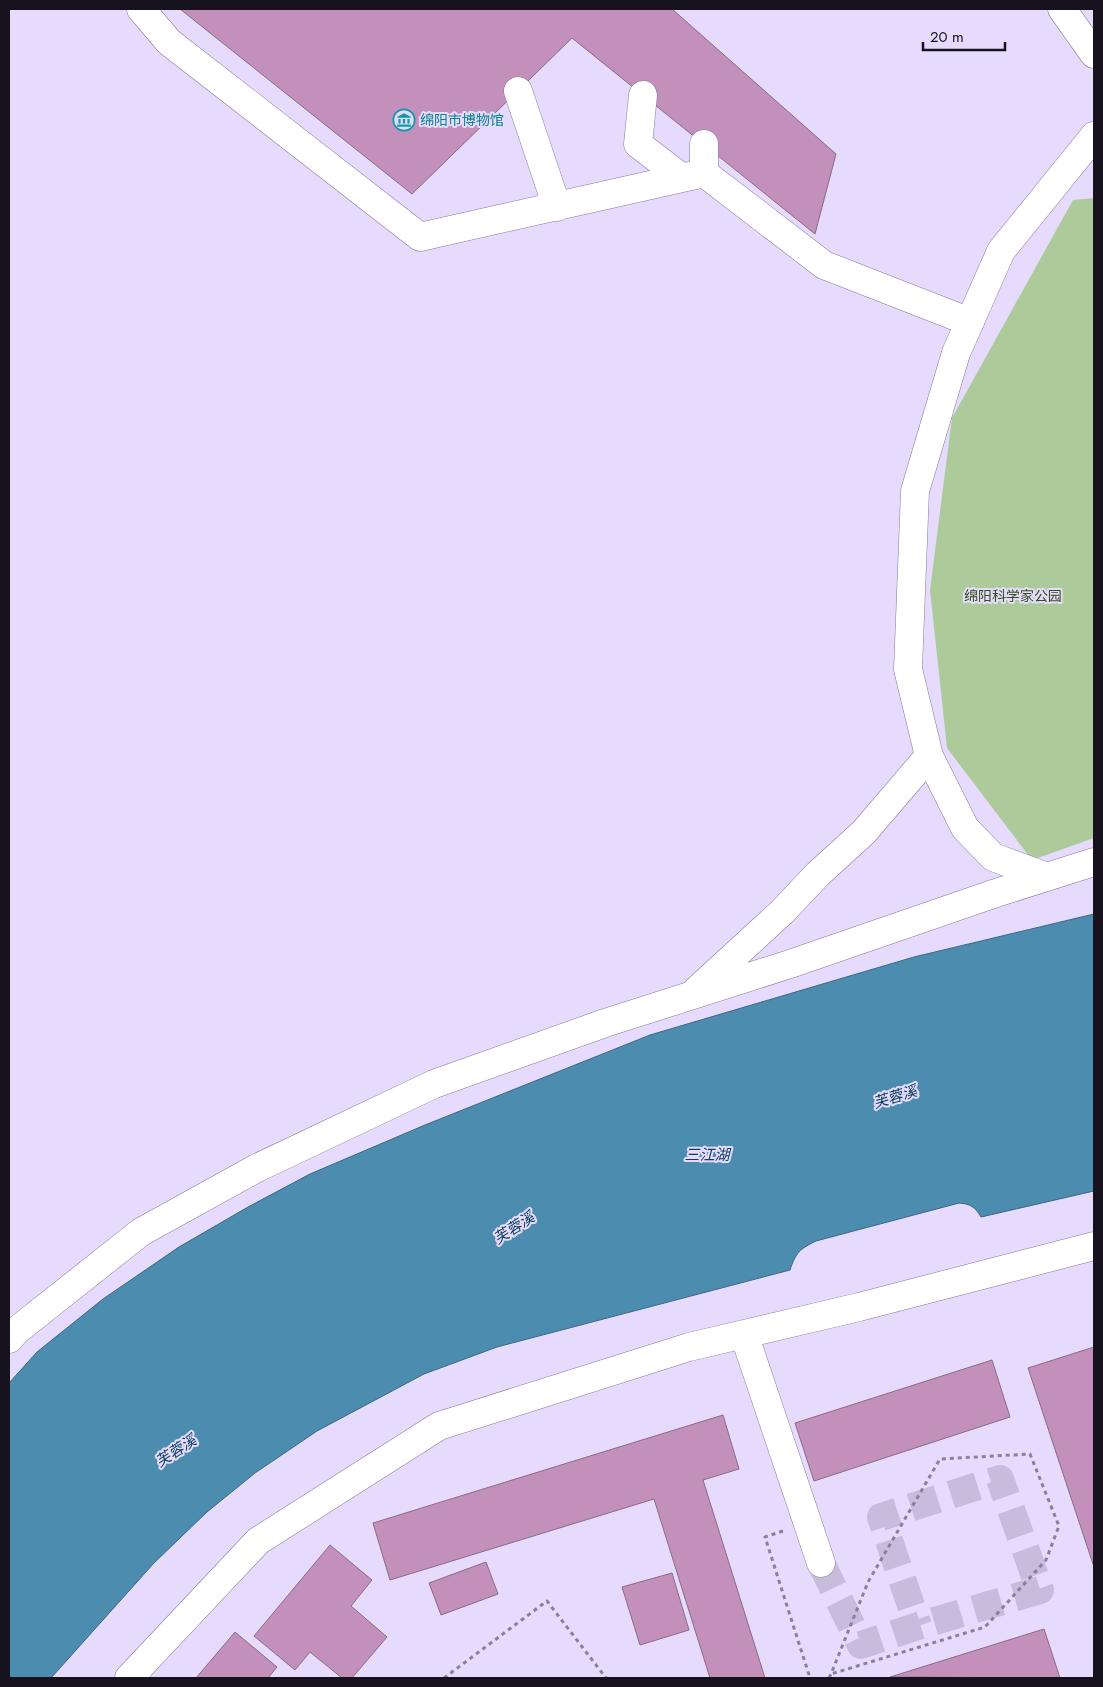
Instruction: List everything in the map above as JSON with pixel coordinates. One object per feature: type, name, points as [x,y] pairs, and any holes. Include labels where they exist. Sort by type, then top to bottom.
[{"type":"street","points":[[141,9],[169,42],[420,237],[693,176]]},
{"type":"street","points":[[1062,9],[1094,54]]},
{"type":"street","points":[[518,91],[557,206]]},
{"type":"street","points":[[643,95],[638,144],[693,176],[824,265],[970,322]]},
{"type":"street","points":[[1047,877],[994,857],[964,828],[929,756],[908,669],[916,491],[956,353],[1000,252],[1094,136]]},
{"type":"street","points":[[693,176],[704,144]]},
{"type":"street","points":[[1066,171],[1094,159]]},
{"type":"street","points":[[690,996],[782,912],[818,874],[864,832],[929,756]]},
{"type":"street","points":[[9,1339],[16,1331],[141,1232],[257,1168],[434,1084],[605,1024],[1094,862]]},
{"type":"street","points":[[129,1678],[258,1541],[439,1426],[690,1347],[859,1307],[1094,1246]]},
{"type":"street","points":[[744,1334],[821,1563]]},
{"type":"path","points":[[1030,1454],[1059,1526],[1046,1560],[985,1628],[830,1676],[868,1582],[940,1459],[1030,1454]]},
{"type":"path","points":[[808,1524],[765,1537],[810,1678]]},
{"type":"path","points":[[444,1678],[548,1601],[606,1678]]},
{"type":"green space","name":"绵阳科学家公园","points":[[1094,198],[1094,838],[1032,860],[947,748],[930,590],[952,418],[1073,200]]},
{"type":"water","name":"三江湖","points":[[1094,914],[1094,1191],[981,1217],[972,1207],[959,1203],[816,1241],[799,1252],[790,1270],[497,1347],[424,1374],[317,1431],[255,1473],[207,1512],[154,1563],[51,1678],[9,1678],[9,1383],[37,1352],[103,1299],[179,1247],[310,1174],[425,1125],[650,1035],[914,957]]},
{"type":"building","name":"绵阳市博物馆","points":[[180,9],[672,9],[836,154],[815,234],[572,38],[412,194]]},
{"type":"building","points":[[1094,1347],[1094,1567],[1028,1368]]},
{"type":"building","points":[[992,1360],[1010,1417],[814,1481],[795,1423]]},
{"type":"building","points":[[723,1415],[739,1469],[703,1480],[765,1678],[710,1678],[654,1499],[390,1580],[373,1523]]},
{"type":"building","points":[[330,1545],[372,1580],[351,1606],[387,1637],[352,1678],[342,1678],[310,1652],[295,1670],[254,1636]]},
{"type":"building","points":[[486,1562],[498,1594],[441,1615],[429,1583]]},
{"type":"building","points":[[672,1573],[689,1630],[640,1645],[622,1587]]},
{"type":"building","points":[[1044,1629],[1060,1678],[890,1677]]},
{"type":"building","points":[[235,1632],[277,1667],[268,1678],[196,1678]]},
{"type":"tunnel","points":[[821,1563],[861,1645],[1040,1590],[1000,1479],[881,1517],[918,1626]]},
{"type":"place","name":"绵阳市博物馆","points":[[404,120]]},
{"type":"water label","name":"芙蓉溪","points":[[895,1097]]},
{"type":"water label","name":"芙蓉溪","points":[[514,1228]]},
{"type":"water label","name":"芙蓉溪","points":[[176,1451]]}]
